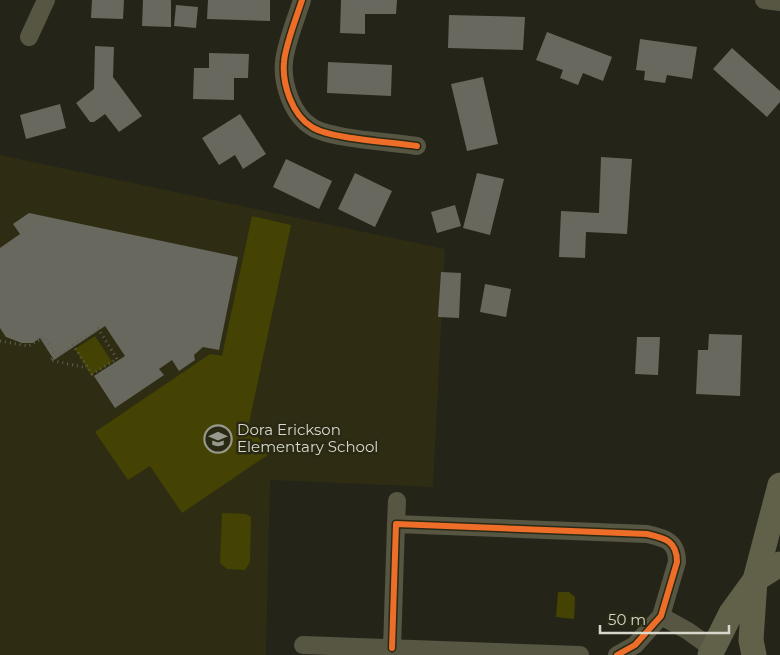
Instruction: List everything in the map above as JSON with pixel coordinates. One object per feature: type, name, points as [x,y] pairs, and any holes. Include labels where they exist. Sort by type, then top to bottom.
[{"type":"main road","points":[[754,655],[751,640],[755,580],[780,485]]},
{"type":"main road","points":[[712,652],[731,613],[755,580],[780,564]]},
{"type":"street","points":[[29,37],[46,0]]},
{"type":"street","points":[[302,0],[284,62],[285,81],[292,104],[303,118],[312,127],[328,134],[417,146]]},
{"type":"street","points":[[764,0],[780,2]]},
{"type":"street","points":[[392,648],[397,501]]},
{"type":"street","points":[[396,524],[647,534],[661,537],[674,546],[677,553],[661,616],[635,645],[617,655]]},
{"type":"street","points":[[661,616],[688,631],[712,652]]},
{"type":"street","points":[[303,645],[580,655]]},
{"type":"path","points":[[73,345],[92,374],[117,359],[98,328],[50,360],[88,369]]},
{"type":"path","points":[[0,340],[28,346],[45,337],[56,356]]},
{"type":"shaded area","name":"Dora Erickson Elementary School","points":[[0,155],[445,249],[433,487],[270,480],[266,655],[0,655]]},
{"type":"shaded area","points":[[252,216],[291,225],[249,423],[269,454],[182,513],[150,466],[128,480],[95,432],[210,354],[222,356]]},
{"type":"shaded area","points":[[95,336],[112,362],[91,375],[75,349]]},
{"type":"shaded area","points":[[222,513],[246,514],[251,517],[250,562],[245,570],[227,569],[220,563]]},
{"type":"shaded area","points":[[558,592],[569,592],[575,597],[574,619],[556,617]]},
{"type":"building","points":[[92,0],[124,0],[123,19],[91,18]]},
{"type":"building","points":[[143,0],[171,0],[171,27],[142,26]]},
{"type":"building","points":[[208,0],[270,0],[270,21],[207,19]]},
{"type":"building","points":[[341,0],[397,0],[396,14],[365,14],[365,34],[340,33]]},
{"type":"building","points":[[176,5],[198,7],[196,28],[174,26]]},
{"type":"building","points":[[449,15],[525,17],[523,50],[448,48]]},
{"type":"building","points":[[547,32],[612,57],[603,81],[583,73],[578,85],[560,78],[563,70],[536,60]]},
{"type":"building","points":[[640,39],[697,47],[692,79],[667,75],[665,83],[644,80],[645,71],[636,70]]},
{"type":"building","points":[[95,46],[114,47],[113,77],[142,116],[119,132],[105,114],[94,122],[90,122],[76,103],[94,89]]},
{"type":"building","points":[[732,48],[780,91],[780,102],[767,117],[713,69]]},
{"type":"building","points":[[209,53],[249,54],[248,78],[234,78],[234,100],[193,99],[194,68],[209,68]]},
{"type":"building","points":[[328,62],[392,65],[391,96],[327,93]]},
{"type":"building","points":[[483,77],[498,144],[467,151],[451,84]]},
{"type":"building","points":[[60,104],[66,128],[26,139],[20,115]]},
{"type":"building","points":[[240,114],[266,154],[243,169],[235,155],[219,165],[202,138]]},
{"type":"building","points":[[601,157],[632,159],[627,234],[586,232],[585,258],[559,257],[561,211],[599,213]]},
{"type":"building","points":[[286,159],[332,181],[319,209],[273,187]]},
{"type":"building","points":[[355,173],[392,191],[375,227],[338,209]]},
{"type":"building","points":[[477,173],[504,179],[490,235],[463,228]]},
{"type":"building","points":[[455,205],[461,226],[437,233],[431,212]]},
{"type":"building","points":[[29,213],[238,257],[219,350],[203,347],[194,355],[195,360],[179,371],[172,360],[159,369],[164,375],[115,408],[94,376],[125,356],[105,326],[54,360],[40,338],[33,343],[22,343],[6,337],[0,328],[0,248],[20,234],[13,224]]},
{"type":"building","points":[[441,272],[461,273],[459,318],[438,317]]},
{"type":"building","points":[[485,284],[511,289],[506,317],[480,312]]},
{"type":"building","points":[[709,334],[742,335],[740,396],[696,394],[698,350],[708,350]]},
{"type":"building","points":[[637,337],[660,337],[658,375],[635,374]]},
{"type":"cycle path","points":[[302,0],[284,62],[287,89],[299,115],[305,122],[321,131],[362,140],[417,146]]},
{"type":"cycle path","points":[[392,648],[396,524],[647,534],[659,537],[669,542],[675,549],[677,562],[661,616],[635,645],[617,655]]},
{"type":"place","name":"Dora Erickson Elementary School","points":[[218,439]]}]
